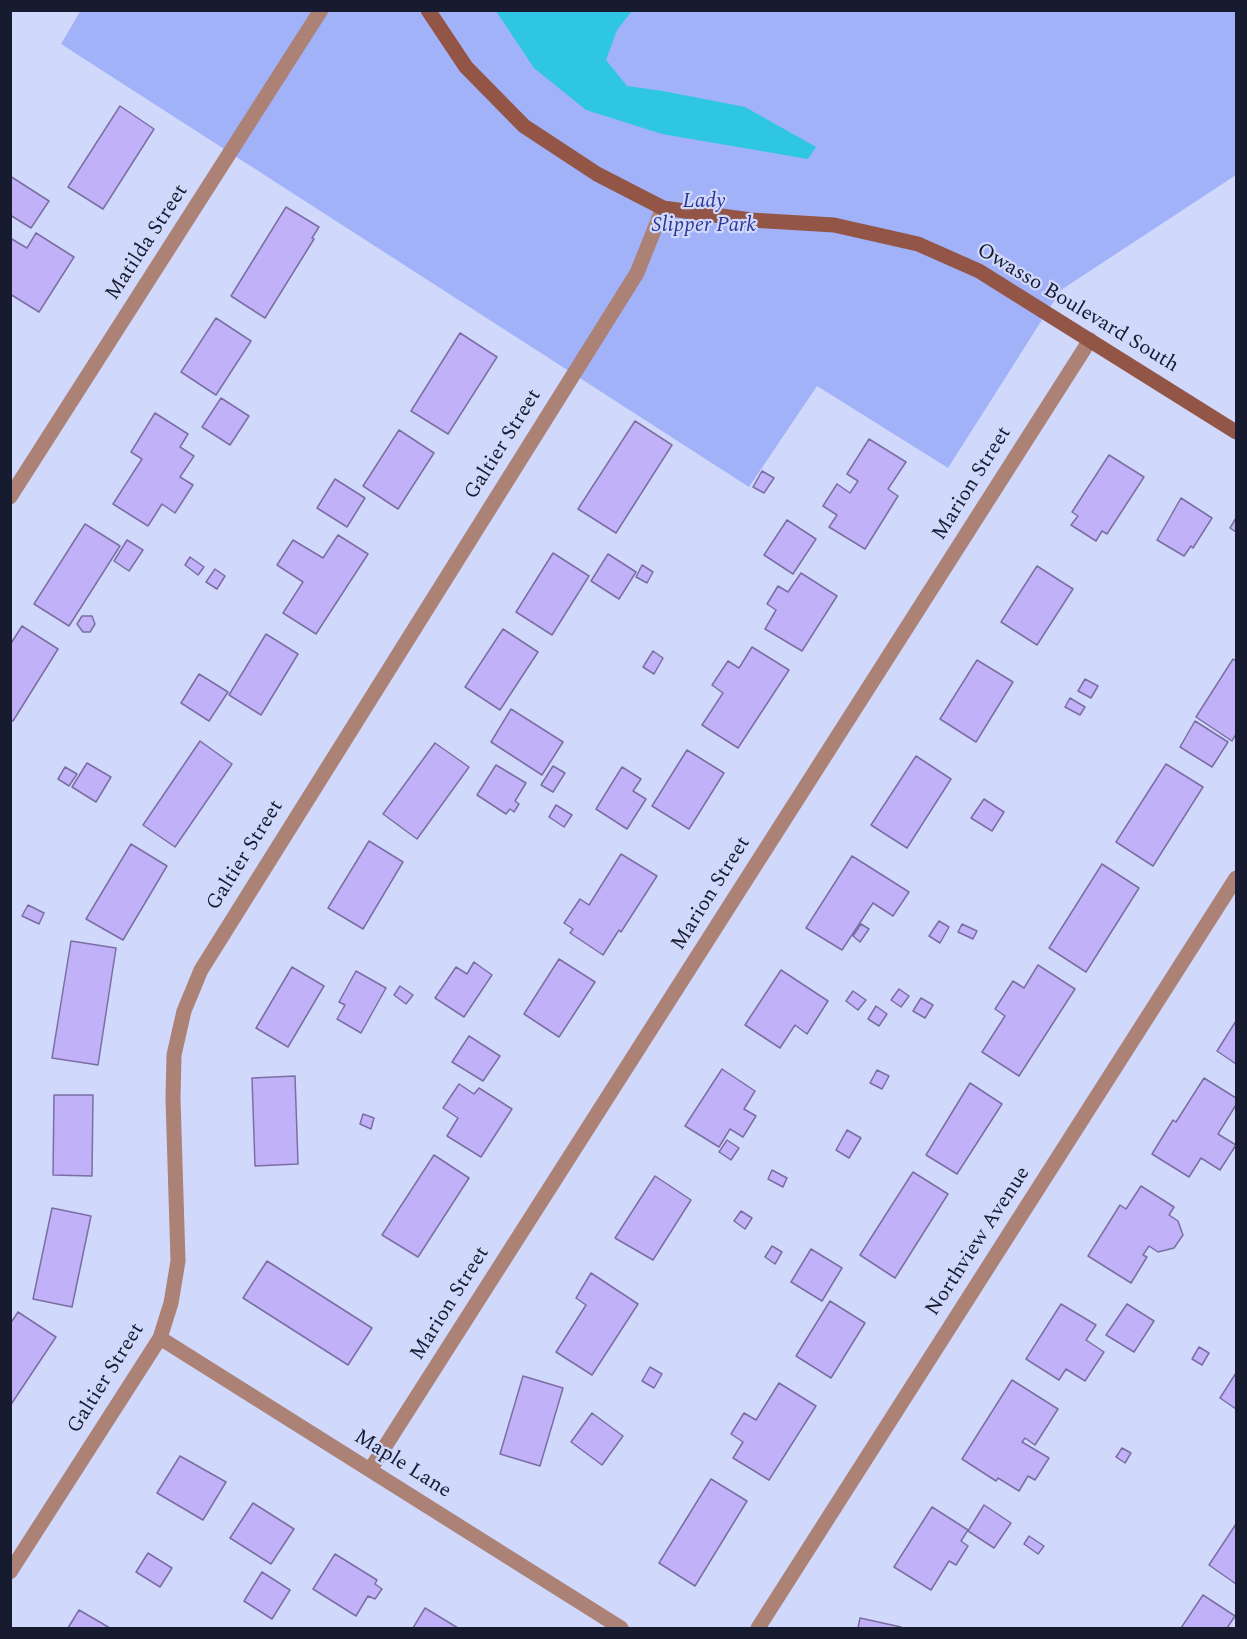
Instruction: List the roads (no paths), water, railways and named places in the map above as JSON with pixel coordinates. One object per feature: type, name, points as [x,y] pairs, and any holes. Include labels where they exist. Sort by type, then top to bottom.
[{"type":"street","name":"Matilda Street","points":[[10,498],[321,10]]},
{"type":"street","name":"Owasso Boulevard South","points":[[428,10],[466,68],[524,126],[597,174],[663,208],[751,220],[834,225],[918,244],[979,271],[1236,432]]},
{"type":"street","name":"Galtier Street","points":[[10,1572],[160,1338],[171,1303],[178,1261],[173,1098],[174,1055],[184,1011],[201,970],[637,273],[663,208]]},
{"type":"street","name":"Marion Street","points":[[370,1470],[1090,340]]},
{"type":"street","name":"Northview Avenue","points":[[758,1629],[1236,878]]},
{"type":"street","name":"Maple Lane","points":[[160,1338],[621,1629]]},
{"type":"park label","name":"Lady Slipper Park","points":[[704,215]]}]
